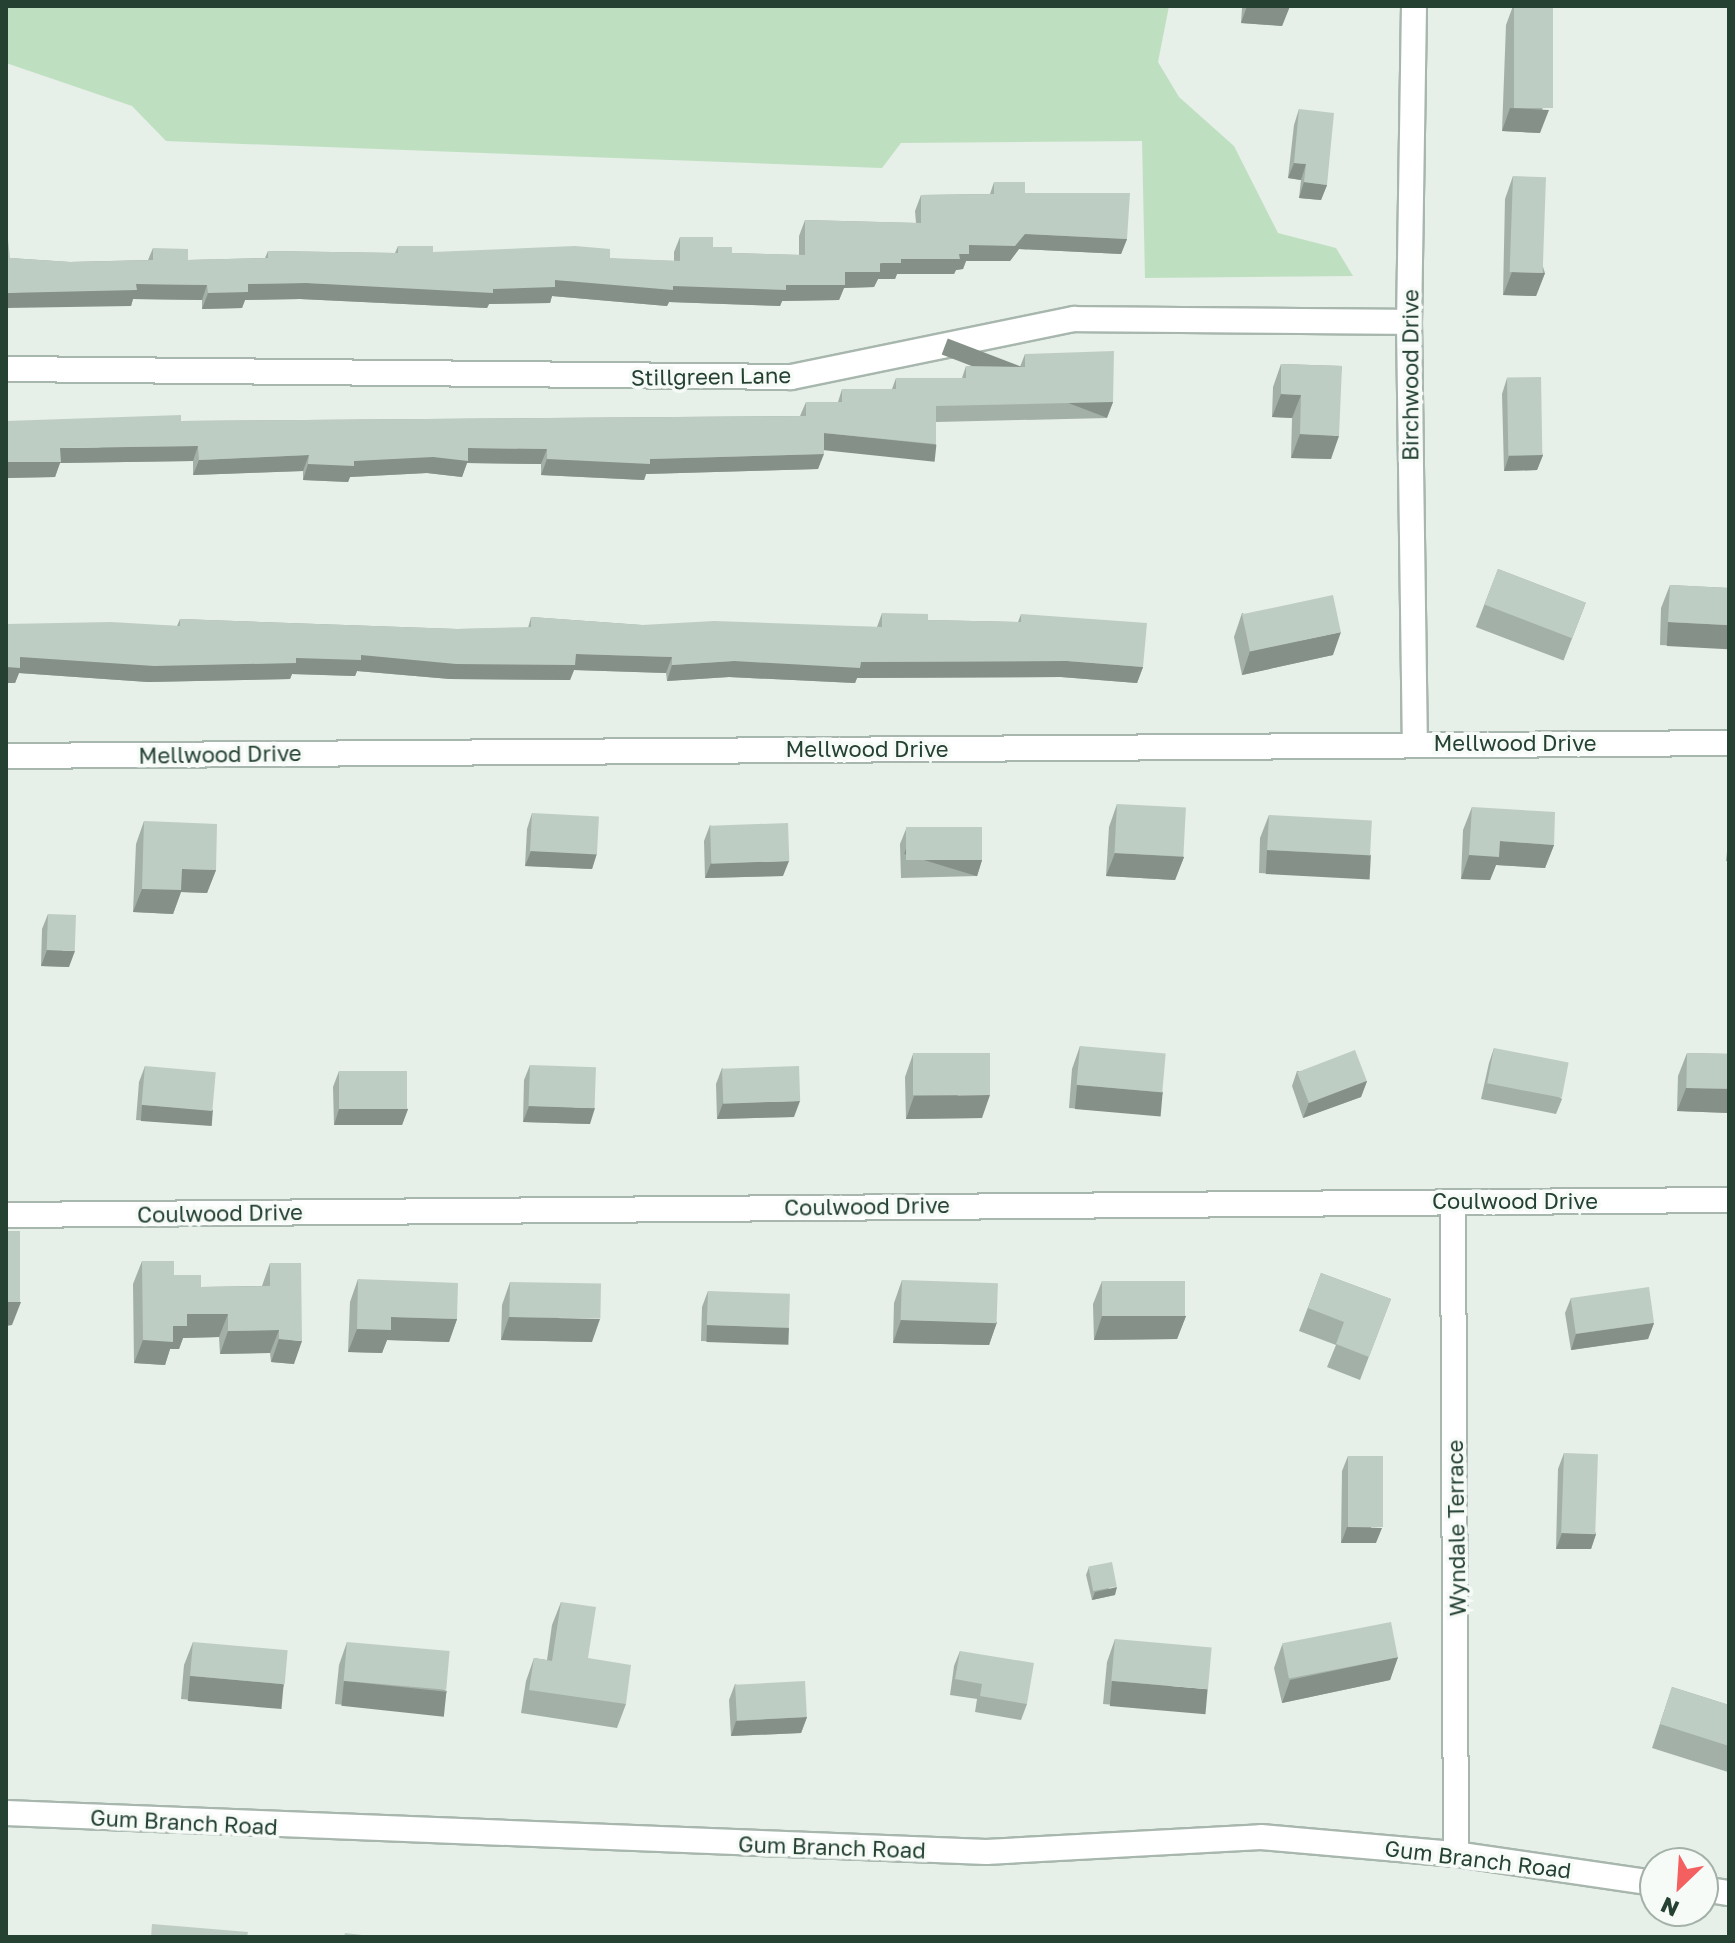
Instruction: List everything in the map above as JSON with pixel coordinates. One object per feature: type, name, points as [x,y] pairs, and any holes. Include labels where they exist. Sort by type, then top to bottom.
[{"type":"street","name":"Birchwood Drive","points":[[1414,6],[1409,322],[1415,743]]},
{"type":"street","name":"Stillgreen Lane","points":[[6,369],[791,377],[1074,319],[1409,322]]},
{"type":"street","name":"Mellwood Drive","points":[[6,756],[1729,743]]},
{"type":"street","name":"Coulwood Drive","points":[[6,1215],[1729,1200]]},
{"type":"street","name":"Wyndale Terrace","points":[[1453,1202],[1456,1854]]},
{"type":"street","name":"Gum Branch Road","points":[[6,1813],[986,1852],[1261,1837],[1456,1854],[1639,1881]]},
{"type":"green space","points":[[6,6],[1169,6],[1158,62],[1179,97],[1234,146],[1278,233],[1336,248],[1353,276],[1145,278],[1142,141],[901,143],[882,168],[166,141],[132,106],[6,63]]},
{"type":"building","points":[[1514,6],[1553,6],[1553,108],[1514,108]]},
{"type":"building","points":[[1299,109],[1334,113],[1327,185],[1304,182],[1306,164],[1294,163]]},
{"type":"building","points":[[1513,176],[1546,177],[1543,273],[1510,272]]},
{"type":"building","points":[[994,182],[1025,182],[1025,193],[1130,193],[1127,239],[1025,234],[1015,246],[969,245],[969,254],[959,254],[960,259],[901,259],[901,263],[880,263],[880,272],[845,272],[845,285],[786,285],[786,290],[673,286],[673,290],[555,280],[555,287],[493,289],[493,293],[306,283],[248,284],[248,292],[208,293],[207,285],[136,284],[137,290],[6,293],[6,239],[10,258],[70,262],[153,260],[153,248],[188,249],[188,260],[268,258],[268,251],[398,253],[398,246],[433,246],[433,252],[575,246],[610,249],[610,258],[680,261],[680,237],[713,237],[713,247],[732,247],[732,253],[805,255],[805,220],[921,223],[921,195],[994,194]]},
{"type":"building","points":[[1114,351],[1113,402],[936,406],[936,444],[824,433],[824,454],[650,459],[650,464],[547,459],[547,449],[468,448],[468,461],[433,457],[354,461],[354,466],[308,464],[309,455],[199,460],[198,446],[60,448],[61,462],[6,462],[6,421],[181,415],[181,421],[806,416],[806,402],[842,402],[842,389],[896,389],[896,378],[966,378],[966,366],[1025,367],[1025,354]]},
{"type":"building","points":[[1281,364],[1342,366],[1339,436],[1300,434],[1301,395],[1281,394]]},
{"type":"building","points":[[1541,377],[1542,455],[1508,456],[1507,378]]},
{"type":"building","points":[[1498,569],[1586,603],[1572,638],[1484,604]]},
{"type":"building","points":[[1670,585],[1729,588],[1727,625],[1668,622]]},
{"type":"building","points":[[1333,595],[1341,632],[1250,652],[1242,614]]},
{"type":"building","points":[[882,613],[928,614],[928,620],[1021,622],[1021,614],[1147,623],[1143,667],[1067,661],[861,662],[860,668],[734,661],[672,665],[672,657],[576,654],[575,665],[456,664],[361,655],[361,660],[296,658],[296,663],[154,666],[20,657],[20,668],[6,667],[6,624],[111,622],[180,626],[180,619],[457,629],[531,627],[531,617],[642,625],[714,621],[882,627]]},
{"type":"building","points":[[1117,804],[1186,808],[1183,857],[1114,853]]},
{"type":"building","points":[[1472,807],[1555,812],[1554,845],[1500,841],[1499,857],[1469,855]]},
{"type":"building","points":[[532,813],[599,817],[597,854],[530,851]]},
{"type":"building","points":[[1269,815],[1372,820],[1370,855],[1267,850]]},
{"type":"building","points":[[144,821],[217,824],[216,870],[182,869],[181,890],[142,889]]},
{"type":"building","points":[[788,823],[789,861],[711,864],[710,826]]},
{"type":"building","points":[[906,827],[982,827],[982,860],[906,860]]},
{"type":"building","points":[[48,914],[76,915],[75,951],[47,950]]},
{"type":"building","points":[[1080,1046],[1166,1053],[1162,1092],[1077,1085]]},
{"type":"building","points":[[1494,1048],[1569,1063],[1562,1098],[1487,1083]]},
{"type":"building","points":[[1355,1050],[1367,1081],[1309,1103],[1297,1072]]},
{"type":"building","points":[[913,1053],[990,1053],[990,1095],[913,1095]]},
{"type":"building","points":[[1687,1053],[1729,1054],[1728,1089],[1686,1088]]},
{"type":"building","points":[[530,1065],[596,1067],[595,1108],[529,1106]]},
{"type":"building","points":[[145,1066],[216,1072],[212,1111],[142,1105]]},
{"type":"building","points":[[799,1066],[800,1101],[723,1104],[722,1069]]},
{"type":"building","points":[[339,1071],[407,1071],[407,1109],[339,1109]]},
{"type":"building","points":[[6,1231],[20,1231],[20,1302],[6,1302]]},
{"type":"building","points":[[142,1261],[174,1261],[174,1275],[201,1275],[201,1287],[270,1286],[270,1263],[301,1263],[302,1341],[279,1339],[279,1330],[228,1331],[228,1314],[187,1314],[187,1326],[173,1326],[173,1342],[143,1340]]},
{"type":"building","points":[[1321,1273],[1391,1299],[1369,1357],[1336,1344],[1344,1322],[1308,1308]]},
{"type":"building","points":[[358,1279],[458,1283],[457,1319],[391,1317],[391,1330],[357,1329]]},
{"type":"building","points":[[902,1280],[998,1283],[997,1323],[901,1320]]},
{"type":"building","points":[[1102,1281],[1185,1281],[1185,1316],[1102,1316]]},
{"type":"building","points":[[510,1282],[601,1284],[600,1319],[509,1317]]},
{"type":"building","points":[[1649,1287],[1654,1323],[1576,1334],[1571,1298]]},
{"type":"building","points":[[708,1291],[790,1294],[789,1328],[707,1325]]},
{"type":"building","points":[[1564,1453],[1598,1454],[1595,1534],[1561,1533]]},
{"type":"building","points":[[1348,1456],[1383,1456],[1383,1527],[1348,1527]]},
{"type":"building","points":[[1112,1562],[1117,1587],[1093,1591],[1088,1567]]},
{"type":"building","points":[[561,1602],[596,1607],[588,1658],[631,1665],[626,1704],[529,1690],[534,1658],[552,1661]]},
{"type":"building","points":[[1391,1622],[1398,1657],[1289,1679],[1282,1643]]},
{"type":"building","points":[[1115,1639],[1212,1647],[1208,1689],[1111,1681]]},
{"type":"building","points":[[193,1642],[288,1650],[285,1684],[190,1676]]},
{"type":"building","points":[[347,1642],[450,1651],[446,1690],[344,1681]]},
{"type":"building","points":[[960,1651],[1034,1663],[1027,1704],[980,1696],[982,1684],[955,1679]]},
{"type":"building","points":[[805,1681],[807,1717],[737,1721],[735,1685]]},
{"type":"building","points":[[1672,1687],[1729,1705],[1729,1746],[1660,1724]]},
{"type":"building","points":[[152,1924],[248,1932],[247,1937],[151,1937]]},
{"type":"building","points":[[345,1933],[380,1937],[344,1937]]}]
